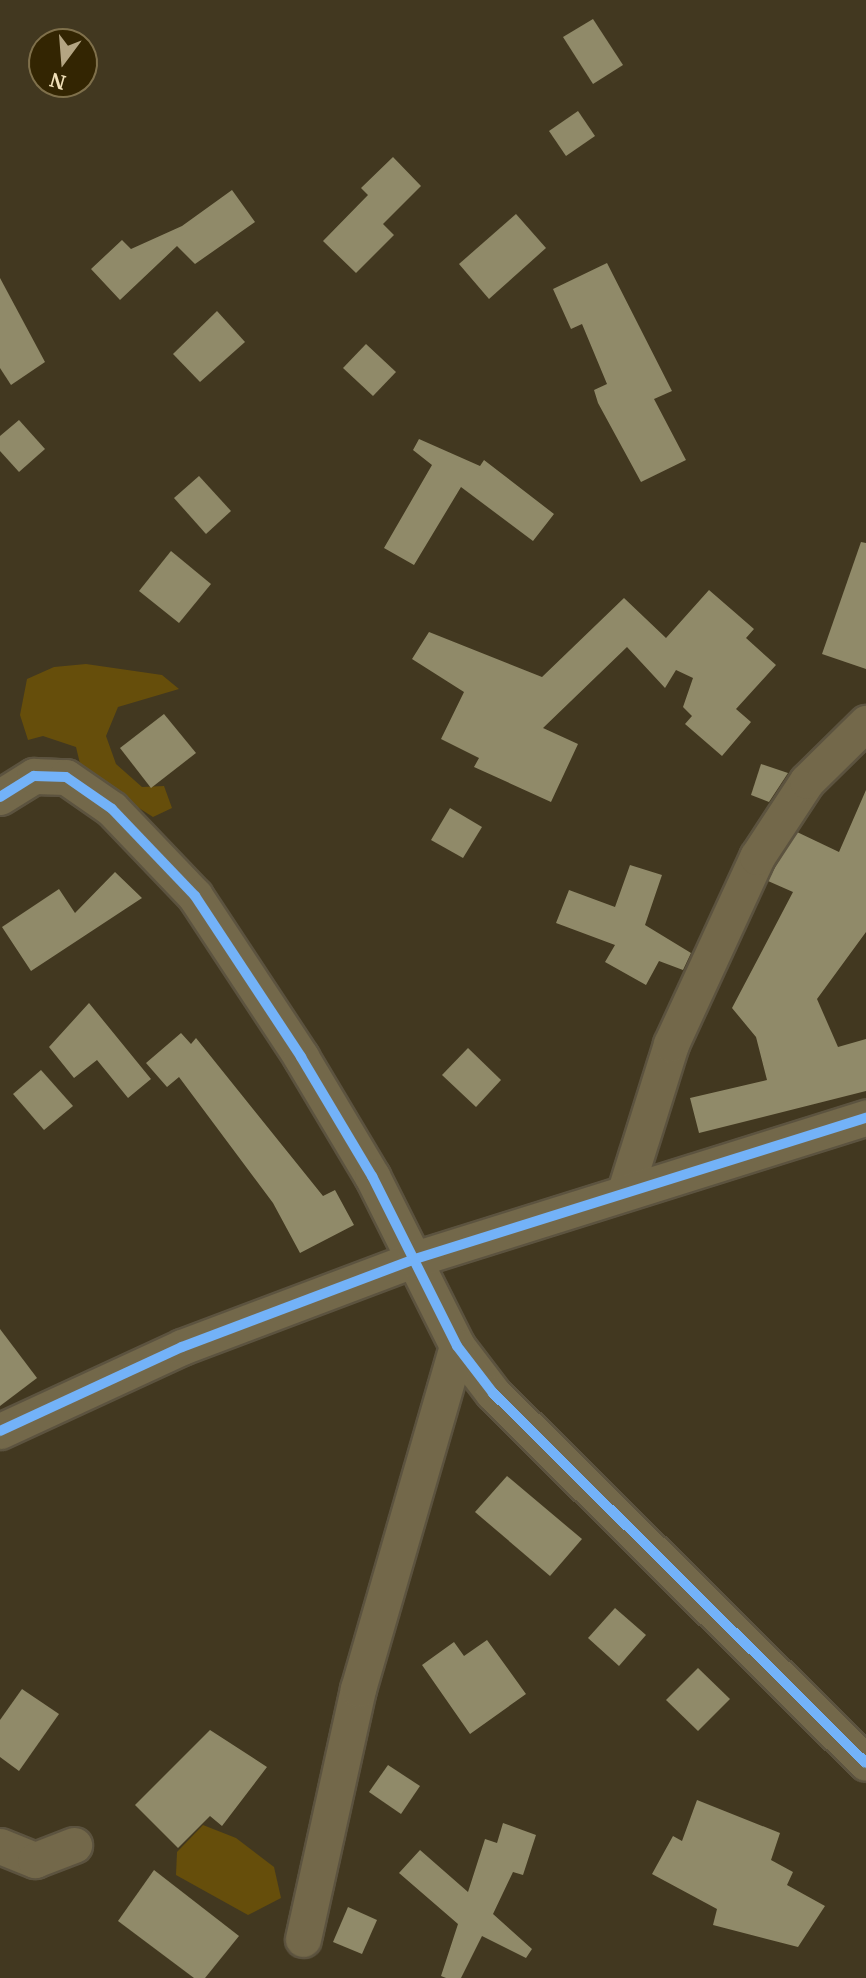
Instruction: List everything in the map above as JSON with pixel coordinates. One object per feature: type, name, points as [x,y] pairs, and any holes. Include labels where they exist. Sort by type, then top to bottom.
[{"type":"street","points":[[625,1191],[671,1044],[757,857],[807,782],[866,723]]},
{"type":"street","points":[[0,797],[34,776],[66,777],[112,809],[195,896],[301,1057],[415,1259],[457,1346],[493,1393],[866,1763]]},
{"type":"street","points":[[0,1431],[182,1347],[415,1259],[625,1191],[866,1118]]},
{"type":"street","points":[[303,1938],[358,1689],[457,1346]]},
{"type":"street","points":[[0,1846],[35,1860],[75,1845]]},
{"type":"shaded area","points":[[86,664],[162,675],[179,689],[118,707],[106,736],[116,764],[142,787],[164,786],[172,808],[153,817],[82,772],[76,747],[43,736],[28,740],[20,715],[27,679],[54,667]]},
{"type":"shaded area","points":[[203,1825],[236,1838],[274,1867],[281,1898],[248,1915],[176,1875],[177,1852]]},
{"type":"building","points":[[593,19],[623,65],[593,84],[563,37]]},
{"type":"building","points":[[578,111],[595,136],[566,156],[549,131]]},
{"type":"building","points":[[393,157],[421,186],[383,224],[394,235],[356,273],[323,241],[368,195],[361,188]]},
{"type":"building","points":[[232,190],[255,222],[195,264],[177,246],[120,300],[91,269],[122,240],[131,249],[182,226]]},
{"type":"building","points":[[516,214],[546,248],[489,299],[459,264]]},
{"type":"building","points":[[607,263],[672,391],[654,399],[686,460],[641,482],[598,403],[594,390],[607,384],[582,324],[571,329],[553,289]]},
{"type":"building","points":[[0,278],[45,362],[11,385],[0,368]]},
{"type":"building","points":[[217,311],[245,342],[200,382],[173,354]]},
{"type":"building","points":[[366,344],[396,372],[373,396],[343,368]]},
{"type":"building","points":[[19,420],[45,449],[19,472],[0,451],[0,436]]},
{"type":"building","points":[[419,439],[480,466],[484,460],[554,514],[533,541],[461,487],[414,565],[384,548],[432,465],[413,450]]},
{"type":"building","points":[[199,476],[231,511],[206,534],[174,498]]},
{"type":"building","points":[[861,542],[866,543],[866,669],[822,654]]},
{"type":"building","points":[[171,551],[211,584],[179,623],[139,591]]},
{"type":"building","points":[[709,590],[754,629],[746,638],[776,665],[736,709],[751,722],[722,756],[685,724],[692,716],[683,707],[693,678],[676,670],[665,688],[627,647],[543,728],[578,744],[551,802],[474,767],[479,758],[441,739],[464,692],[412,659],[429,632],[542,677],[624,598],[666,638]]},
{"type":"building","points":[[164,714],[196,753],[151,788],[120,748]]},
{"type":"building","points":[[761,764],[788,773],[769,802],[751,795]]},
{"type":"building","points":[[866,790],[866,932],[817,999],[838,1047],[866,1039],[866,1091],[699,1133],[690,1098],[767,1080],[756,1037],[732,1008],[793,892],[768,881],[797,832],[839,852]]},
{"type":"building","points":[[450,808],[482,827],[463,858],[431,840]]},
{"type":"building","points":[[630,865],[662,875],[645,925],[691,953],[683,970],[659,961],[646,985],[605,962],[615,945],[556,923],[569,890],[615,907]]},
{"type":"building","points":[[115,872],[142,898],[31,971],[2,927],[59,889],[75,913]]},
{"type":"building","points":[[89,1003],[151,1079],[128,1098],[97,1060],[74,1078],[49,1047]]},
{"type":"building","points":[[181,1033],[191,1044],[196,1038],[323,1196],[335,1190],[354,1225],[300,1253],[273,1203],[179,1077],[167,1087],[146,1063]]},
{"type":"building","points":[[468,1048],[501,1080],[476,1107],[442,1075]]},
{"type":"building","points":[[41,1070],[73,1106],[44,1130],[13,1094]]},
{"type":"building","points":[[0,1329],[37,1378],[0,1406]]},
{"type":"building","points":[[507,1476],[582,1539],[550,1576],[475,1512]]},
{"type":"building","points":[[615,1608],[646,1635],[619,1666],[588,1638]]},
{"type":"building","points":[[487,1640],[526,1694],[470,1734],[422,1665],[454,1642],[464,1656]]},
{"type":"building","points":[[698,1668],[730,1699],[698,1731],[666,1700]]},
{"type":"building","points":[[22,1689],[59,1714],[19,1771],[0,1757],[0,1720]]},
{"type":"building","points":[[210,1730],[267,1767],[222,1826],[210,1816],[178,1848],[135,1805]]},
{"type":"building","points":[[388,1765],[420,1786],[401,1814],[369,1792]]},
{"type":"building","points":[[697,1800],[780,1833],[771,1860],[793,1872],[787,1885],[825,1906],[798,1947],[713,1925],[717,1909],[652,1874],[673,1836],[682,1841]]},
{"type":"building","points":[[503,1823],[536,1835],[523,1875],[513,1872],[493,1914],[532,1949],[526,1958],[482,1936],[461,1978],[446,1978],[441,1976],[458,1924],[399,1873],[420,1850],[468,1892],[485,1839],[497,1843]]},
{"type":"building","points":[[154,1870],[239,1936],[205,1978],[194,1978],[118,1921]]},
{"type":"building","points":[[348,1907],[377,1920],[362,1954],[333,1942]]},
{"type":"cycle path","points":[[0,797],[34,776],[66,777],[112,809],[195,896],[301,1057],[372,1176],[457,1346],[493,1393],[866,1763]]},
{"type":"cycle path","points":[[0,1431],[182,1347],[415,1259],[866,1118]]}]
